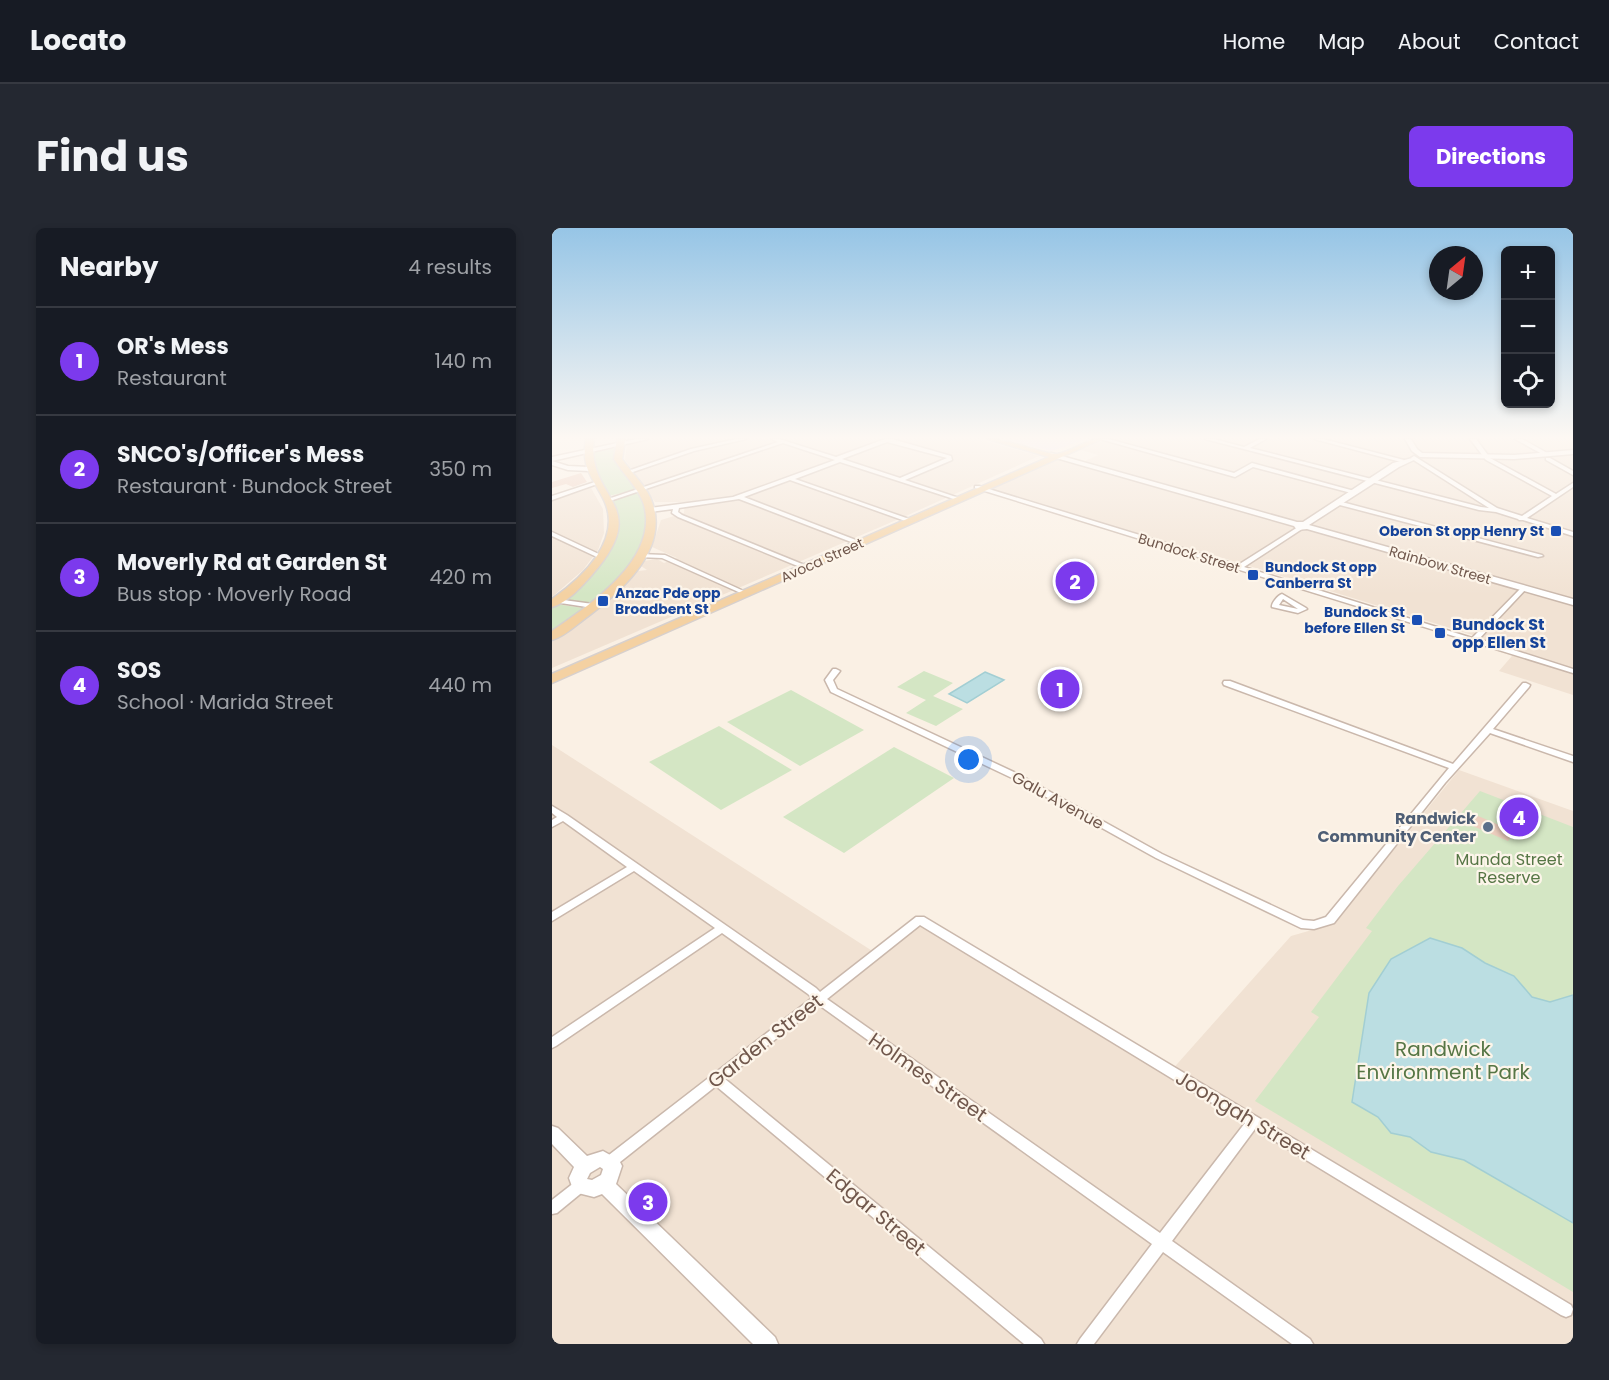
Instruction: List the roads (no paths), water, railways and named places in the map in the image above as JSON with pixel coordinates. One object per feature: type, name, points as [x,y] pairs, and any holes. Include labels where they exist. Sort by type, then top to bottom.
[{"type":"main road","points":[[556,600],[582,579],[610,541],[614,525],[613,510],[602,491]]},
{"type":"main road","points":[[552,636],[593,606],[622,580],[640,556],[650,531],[650,507],[642,491]]},
{"type":"main road","name":"Avoca Street","points":[[552,679],[584,662],[973,491]]},
{"type":"main road","name":"Avoca Street","points":[[552,673],[584,662]]},
{"type":"street","points":[[552,498],[573,491]]},
{"type":"street","points":[[608,500],[635,491]]},
{"type":"street","points":[[650,507],[676,506],[739,497],[756,491]]},
{"type":"street","points":[[825,491],[907,520]]},
{"type":"street","points":[[934,491],[956,498]]},
{"type":"street","name":"Bundock Street","points":[[990,491],[1573,671]]},
{"type":"street","name":"Rainbow Street","points":[[1178,491],[1573,602]]},
{"type":"street","points":[[1412,491],[1481,509],[1497,510]]},
{"type":"street","points":[[1466,491],[1497,510],[1573,534]]},
{"type":"street","points":[[1547,491],[1556,496]]},
{"type":"street","points":[[1521,519],[1564,491]]},
{"type":"street","points":[[1238,568],[1355,492]]},
{"type":"street","points":[[739,497],[856,542]]},
{"type":"street","points":[[1338,502],[1540,555]]},
{"type":"street","points":[[676,506],[675,513],[680,516],[802,566]]},
{"type":"street","points":[[552,534],[600,557]]},
{"type":"street","points":[[640,556],[663,556],[742,592]]},
{"type":"street","points":[[1474,640],[1524,588]]},
{"type":"street","points":[[556,600],[593,606]]},
{"type":"street","name":"Galu Avenue","points":[[836,671],[829,680],[834,690],[1015,776],[1174,864],[1301,924],[1314,925],[1330,920],[1454,767]]},
{"type":"street","points":[[1227,683],[1454,767],[1527,685]]},
{"type":"street","points":[[1487,730],[1573,759]]},
{"type":"street","name":"Holmes Street","points":[[552,809],[812,991],[819,999],[1305,1344]]},
{"type":"street","points":[[552,824],[564,817]]},
{"type":"street","points":[[552,917],[634,867]]},
{"type":"street","name":"Garden Street","points":[[610,1162],[920,920]]},
{"type":"street","name":"Joongah Street","points":[[920,920],[1566,1310]]},
{"type":"street","points":[[552,1043],[721,929]]},
{"type":"street","name":"Edgar Street","points":[[716,1080],[1036,1344]]},
{"type":"street","points":[[1085,1344],[1253,1122]]},
{"type":"street","points":[[552,1133],[585,1166]]},
{"type":"street","points":[[599,1160],[610,1162],[613,1170],[604,1184],[588,1189],[580,1186],[578,1178],[585,1166],[599,1160]]},
{"type":"street","points":[[604,1184],[768,1344]]},
{"type":"street","points":[[552,1208],[580,1186]]},
{"type":"water","points":[[985,672],[1004,680],[967,703],[949,694]]},
{"type":"water","points":[[1430,938],[1462,948],[1485,963],[1514,976],[1532,997],[1550,1002],[1573,995],[1573,1223],[1464,1160],[1431,1152],[1410,1137],[1391,1133],[1378,1117],[1352,1102],[1369,993],[1391,959]]},
{"type":"place","name":"Oberon St opp Henry St","points":[[1556,531]]},
{"type":"place","name":"Bundock St opp Canberra St","points":[[1253,575]]},
{"type":"place","name":"SNCO's/Officer's Mess","points":[[1075,581]]},
{"type":"place","name":"Anzac Pde opp Broadbent St","points":[[603,601]]},
{"type":"place","name":"Bundock St before Ellen St","points":[[1417,620]]},
{"type":"place","name":"Bundock St opp Ellen St","points":[[1440,633]]},
{"type":"place","name":"OR's Mess","points":[[1060,689]]},
{"type":"place","name":"SOS","points":[[1519,817]]},
{"type":"place","name":"Randwick Community Center","points":[[1488,827]]},
{"type":"place","name":"Moverly Rd at Garden St","points":[[648,1202]]},
{"type":"park label","name":"Munda Street Reserve","points":[[1509,868]]},
{"type":"park label","name":"Randwick Environment Park","points":[[1443,1060]]}]
